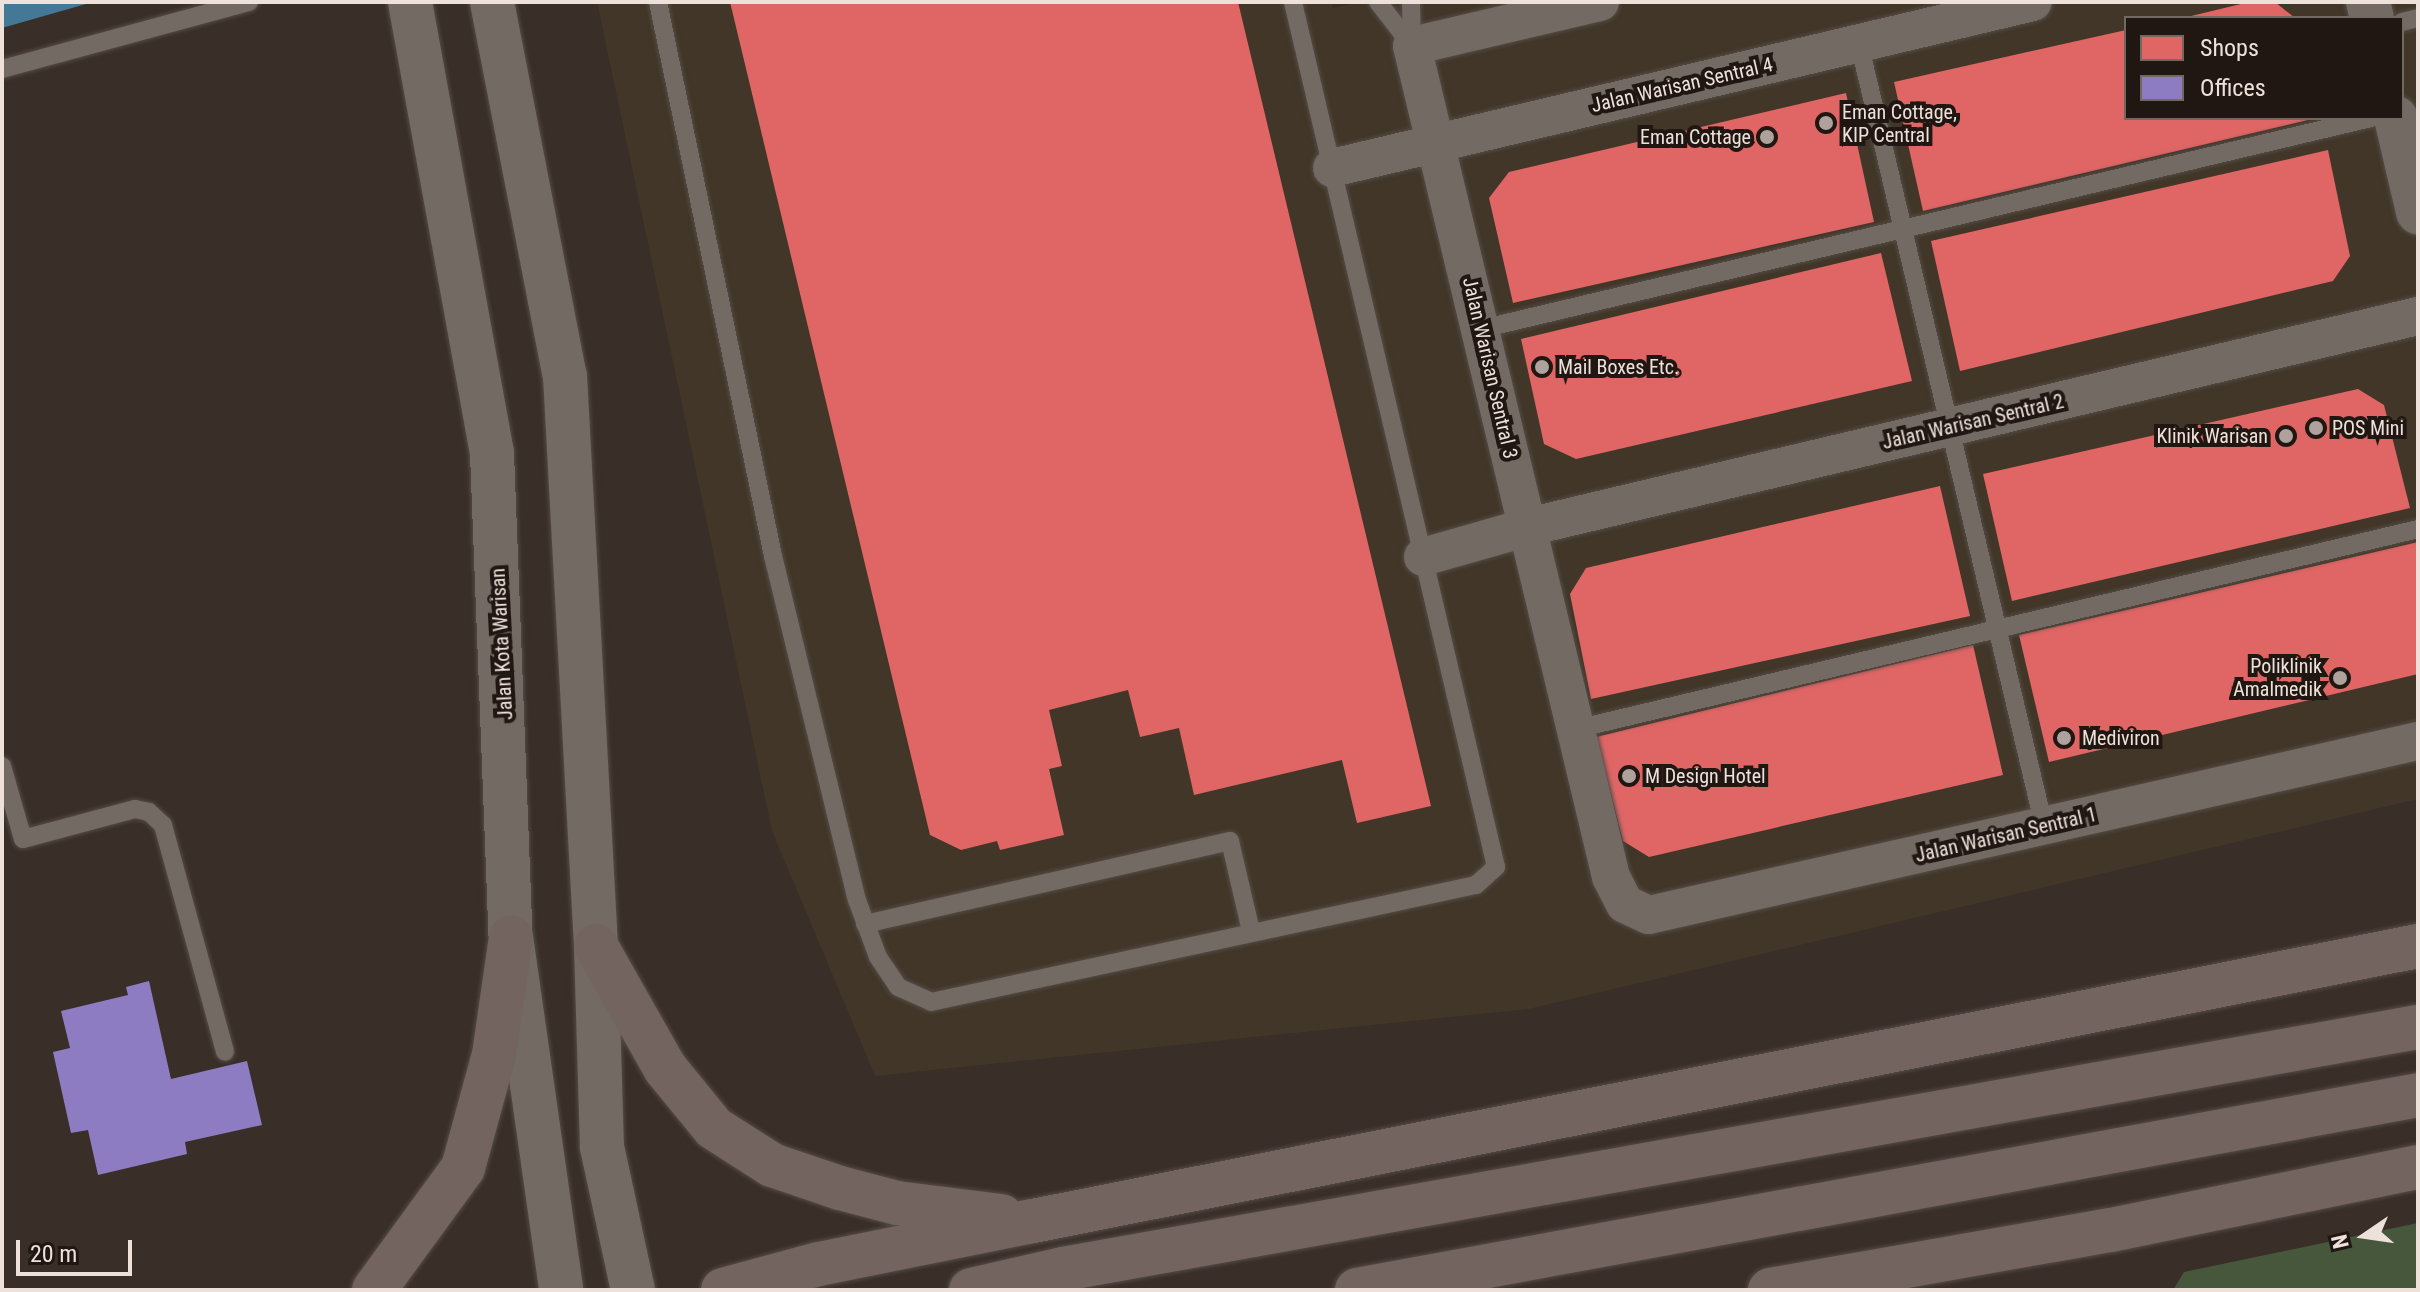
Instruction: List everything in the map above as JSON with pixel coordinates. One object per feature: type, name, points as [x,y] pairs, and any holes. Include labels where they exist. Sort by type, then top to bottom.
[{"type":"highway","points":[[374,1290],[463,1168],[494,1055],[511,937]]},
{"type":"highway","points":[[596,946],[687,1101],[714,1128],[772,1165],[897,1203],[1033,1221]]},
{"type":"highway","points":[[723,1290],[804,1277],[1033,1221],[2418,946]]},
{"type":"highway","points":[[971,1290],[1063,1269],[2418,1027]]},
{"type":"highway","points":[[1357,1290],[2418,1095]]},
{"type":"highway","points":[[1770,1290],[2111,1230],[2418,1167]]},
{"type":"street","name":"Jalan Kota Warisan","points":[[410,2],[492,453],[511,937],[561,1290]]},
{"type":"street","points":[[492,2],[565,376],[596,946],[602,1147],[633,1290]]},
{"type":"street","points":[[1412,46],[1600,2]]},
{"type":"street","name":"Jalan Warisan Sentral 4","points":[[1332,168],[2033,2]]},
{"type":"street","name":"Jalan Warisan Sentral 3","points":[[1412,46],[1611,877]]},
{"type":"street","points":[[2396,126],[2418,212]]},
{"type":"street","name":"Jalan Warisan Sentral 2","points":[[1423,557],[1528,527],[2418,316]]},
{"type":"street","name":"Jalan Warisan Sentral 1","points":[[1611,877],[1625,904],[1649,915],[2418,741]]},
{"type":"lane","points":[[2,69],[249,2]]},
{"type":"lane","points":[[658,2],[773,556],[865,924],[878,957],[898,987],[931,1002],[1476,885],[1496,867],[1293,2]]},
{"type":"lane","points":[[1378,2],[1412,46]]},
{"type":"lane","points":[[1411,2],[1412,46]]},
{"type":"lane","points":[[1859,43],[2044,826]]},
{"type":"lane","points":[[1481,329],[1903,229],[2396,126]]},
{"type":"lane","points":[[1576,729],[2418,529]]},
{"type":"lane","points":[[2,766],[23,839],[135,809],[149,812],[163,825],[225,1052]]},
{"type":"lane","points":[[865,924],[1230,841],[1251,931]]},
{"type":"shaded area","points":[[597,2],[1332,2],[1333,8],[1360,2],[2418,2],[2418,799],[1529,1009],[875,1076],[772,831]]},
{"type":"green space","points":[[2418,1223],[2418,1290],[2173,1290],[2184,1272]]},
{"type":"water","points":[[2,2],[93,2],[2,28]]},
{"type":"building: Shops","points":[[730,2],[1238,2],[1431,806],[1357,823],[1342,760],[1194,795],[1179,728],[1140,737],[1128,690],[1049,710],[1062,766],[1049,769],[1064,835],[1000,850],[997,841],[961,850],[930,835]]},
{"type":"building: Shops","points":[[2249,2],[2275,2],[2292,16],[2191,16]]},
{"type":"building: Shops","points":[[2124,30],[2124,120],[2308,120],[1923,211],[1894,82]]},
{"type":"building: Shops","points":[[1846,93],[1874,222],[1513,303],[1489,198],[1509,172]]},
{"type":"building: Shops","points":[[2328,150],[2350,256],[2333,281],[1960,371],[1931,241]]},
{"type":"building: Shops","points":[[1881,253],[1912,381],[1576,459],[1544,444],[1521,339]]},
{"type":"building: Shops","points":[[2358,389],[2384,405],[2410,508],[2012,601],[1983,474]]},
{"type":"building: Shops","points":[[1940,486],[1970,616],[1591,699],[1570,594],[1586,568]]},
{"type":"building: Shops","points":[[2418,542],[2418,674],[2049,762],[2019,635]]},
{"type":"building: Shops","points":[[1973,645],[2003,775],[1649,857],[1623,841],[1596,737]]},
{"type":"building: Offices","points":[[149,981],[171,1079],[247,1061],[262,1125],[185,1142],[187,1154],[98,1175],[88,1130],[71,1133],[53,1052],[70,1048],[61,1011],[128,995],[126,987]]},
{"type":"place","name":"Eman Cottage, KIP Central","points":[[1826,123]]},
{"type":"place","name":"Eman Cottage","points":[[1767,137]]},
{"type":"place","name":"Mail Boxes Etc.","points":[[1542,367]]},
{"type":"place","name":"POS Mini","points":[[2316,428]]},
{"type":"place","name":"Klinik Warisan","points":[[2286,436]]},
{"type":"place","name":"Poliklinik Amalmedik","points":[[2340,678]]},
{"type":"place","name":"Mediviron","points":[[2064,738]]},
{"type":"place","name":"M Design Hotel","points":[[1629,776]]}]
